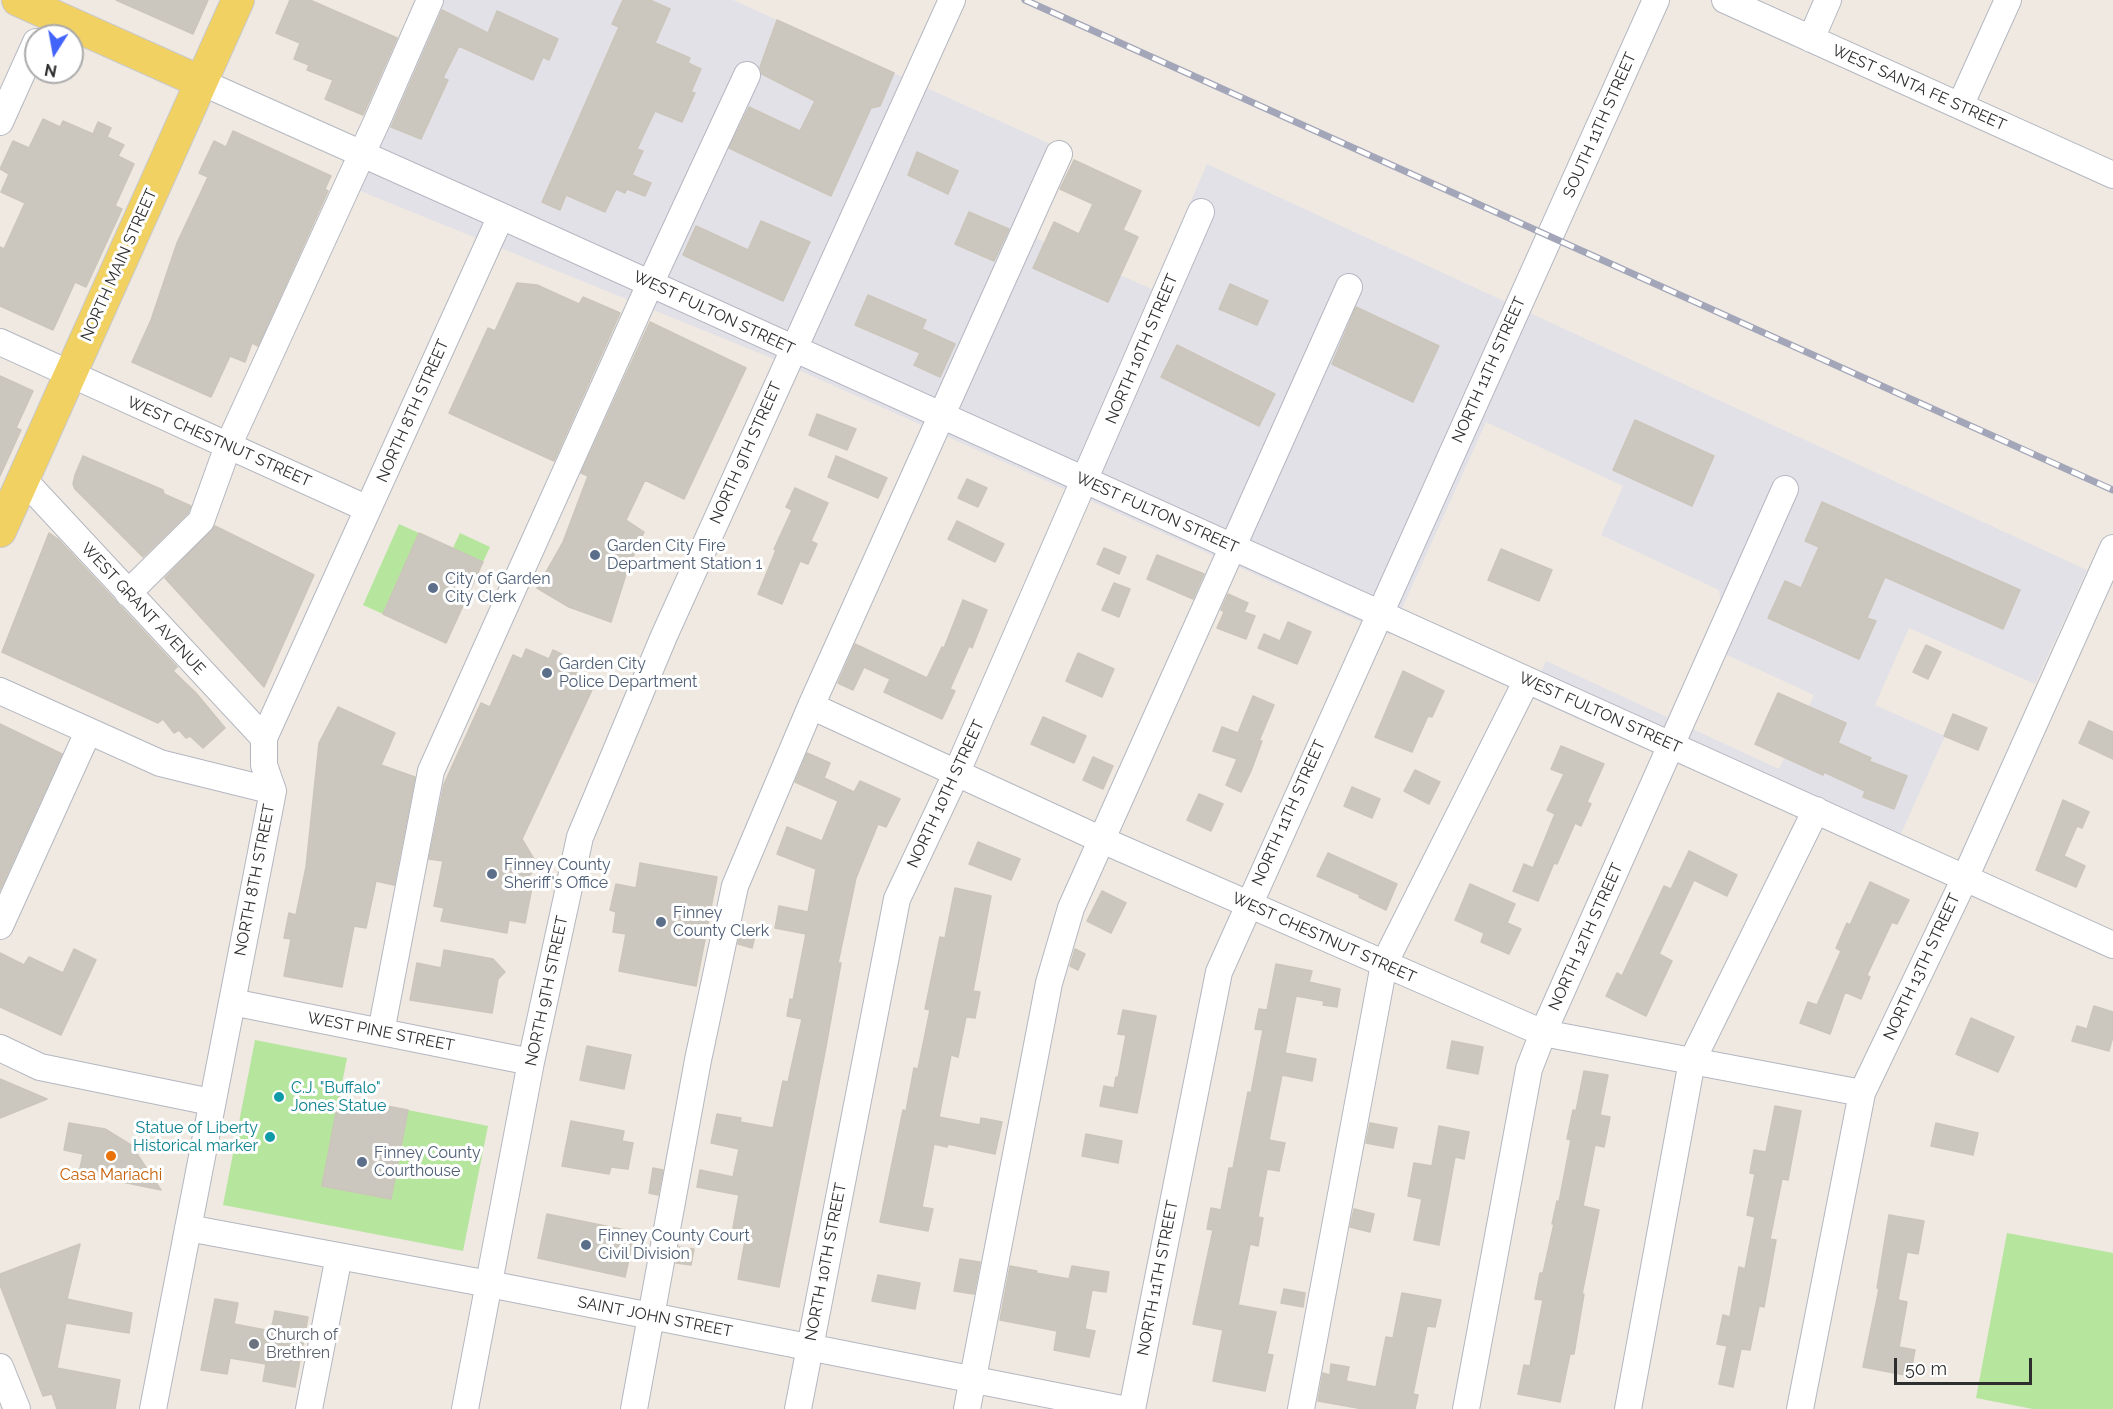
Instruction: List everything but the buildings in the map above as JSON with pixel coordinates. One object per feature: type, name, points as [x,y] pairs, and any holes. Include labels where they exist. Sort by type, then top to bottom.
[{"type":"main road","points":[[18,0],[44,23],[201,82]]},
{"type":"main road","name":"NORTH MAIN STREET","points":[[0,531],[238,0]]},
{"type":"street","points":[[128,593],[201,521],[228,446],[430,0]]},
{"type":"street","name":"NORTH 9TH STREET","points":[[465,1409],[531,1062],[580,837],[659,647],[952,0]]},
{"type":"street","name":"SOUTH 11TH STREET","points":[[1544,249],[1656,0]]},
{"type":"street","name":"WEST SANTA FE STREET","points":[[1725,0],[1960,106],[2111,169]]},
{"type":"street","points":[[1811,39],[1828,0]]},
{"type":"street","points":[[1960,106],[2008,0]]},
{"type":"street","points":[[0,122],[44,23]]},
{"type":"street","points":[[381,1032],[431,771],[650,284],[747,75]]},
{"type":"street","name":"WEST FULTON STREET","points":[[201,82],[1965,878],[2112,942]]},
{"type":"street","points":[[634,1409],[698,1060],[735,886],[811,706],[1059,154]]},
{"type":"street","name":"NORTH 10TH STREET","points":[[798,1409],[897,899],[956,774],[1201,212]]},
{"type":"street","name":"NORTH 8TH STREET","points":[[153,1409],[273,790],[264,765],[264,738],[501,216]]},
{"type":"street","name":"NORTH 11TH STREET","points":[[1132,1409],[1219,972],[1544,249]]},
{"type":"street","points":[[967,1409],[1049,983],[1071,908],[1349,288]]},
{"type":"street","name":"WEST CHESTNUT STREET","points":[[0,342],[368,509]]},
{"type":"street","name":"WEST GRANT AVENUE","points":[[23,479],[264,738]]},
{"type":"street","name":"NORTH 12TH STREET","points":[[1466,1409],[1529,1069],[1785,489]]},
{"type":"street","name":"NORTH 13TH STREET","points":[[1800,1409],[1862,1093],[1965,878],[2113,548]]},
{"type":"street","points":[[1301,1409],[1384,964],[1527,680]]},
{"type":"street","points":[[0,692],[160,763],[273,790]]},
{"type":"street","name":"WEST CHESTNUT STREET","points":[[811,706],[1102,840],[1543,1034],[1862,1093]]},
{"type":"street","points":[[0,926],[88,732]]},
{"type":"street","points":[[1628,1409],[1692,1061],[1816,810]]},
{"type":"street","name":"WEST PINE STREET","points":[[232,1002],[531,1062]]},
{"type":"street","points":[[0,1048],[40,1067],[211,1102]]},
{"type":"street","name":"SAINT JOHN STREET","points":[[188,1228],[489,1284],[1122,1409]]},
{"type":"street","points":[[309,1409],[339,1256]]},
{"type":"street","points":[[0,1367],[17,1409]]},
{"type":"shaded area","points":[[442,0],[733,0],[1068,152],[1029,235],[1152,289],[1207,164],[2087,570],[2035,684],[1909,628],[1875,705],[1945,736],[1890,858],[1529,697],[1546,661],[1779,769],[1814,695],[1727,655],[1719,590],[1601,535],[1623,486],[1486,422],[1390,635],[774,359],[353,188]]},
{"type":"green space","points":[[399,524],[419,533],[383,614],[363,605]]},
{"type":"green space","points":[[460,533],[490,547],[483,562],[453,548]]},
{"type":"green space","points":[[255,1040],[347,1058],[322,1185],[391,1199],[408,1110],[488,1126],[463,1251],[223,1205]]},
{"type":"green space","points":[[2007,1233],[2113,1253],[2113,1409],[2033,1409],[1976,1398]]},
{"type":"railway","points":[[1025,0],[2113,490]]},
{"type":"place","name":"Garden City Fire Department Station 1","points":[[595,555]]},
{"type":"place","name":"City of Garden City Clerk","points":[[433,588]]},
{"type":"place","name":"Garden City Police Department","points":[[547,673]]},
{"type":"place","name":"Finney County Sheriff's Office","points":[[492,874]]},
{"type":"place","name":"Finney County Clerk","points":[[661,922]]},
{"type":"place","name":"C.J. \"Buffalo\" Jones Statue","points":[[279,1097]]},
{"type":"place","name":"Statue of Liberty Historical marker","points":[[270,1137]]},
{"type":"place","name":"Casa Mariachi","points":[[111,1156]]},
{"type":"place","name":"Finney County Courthouse","points":[[362,1162]]},
{"type":"place","name":"Finney County Court Civil Division","points":[[586,1245]]},
{"type":"place","name":"Church of Brethren","points":[[254,1344]]}]
